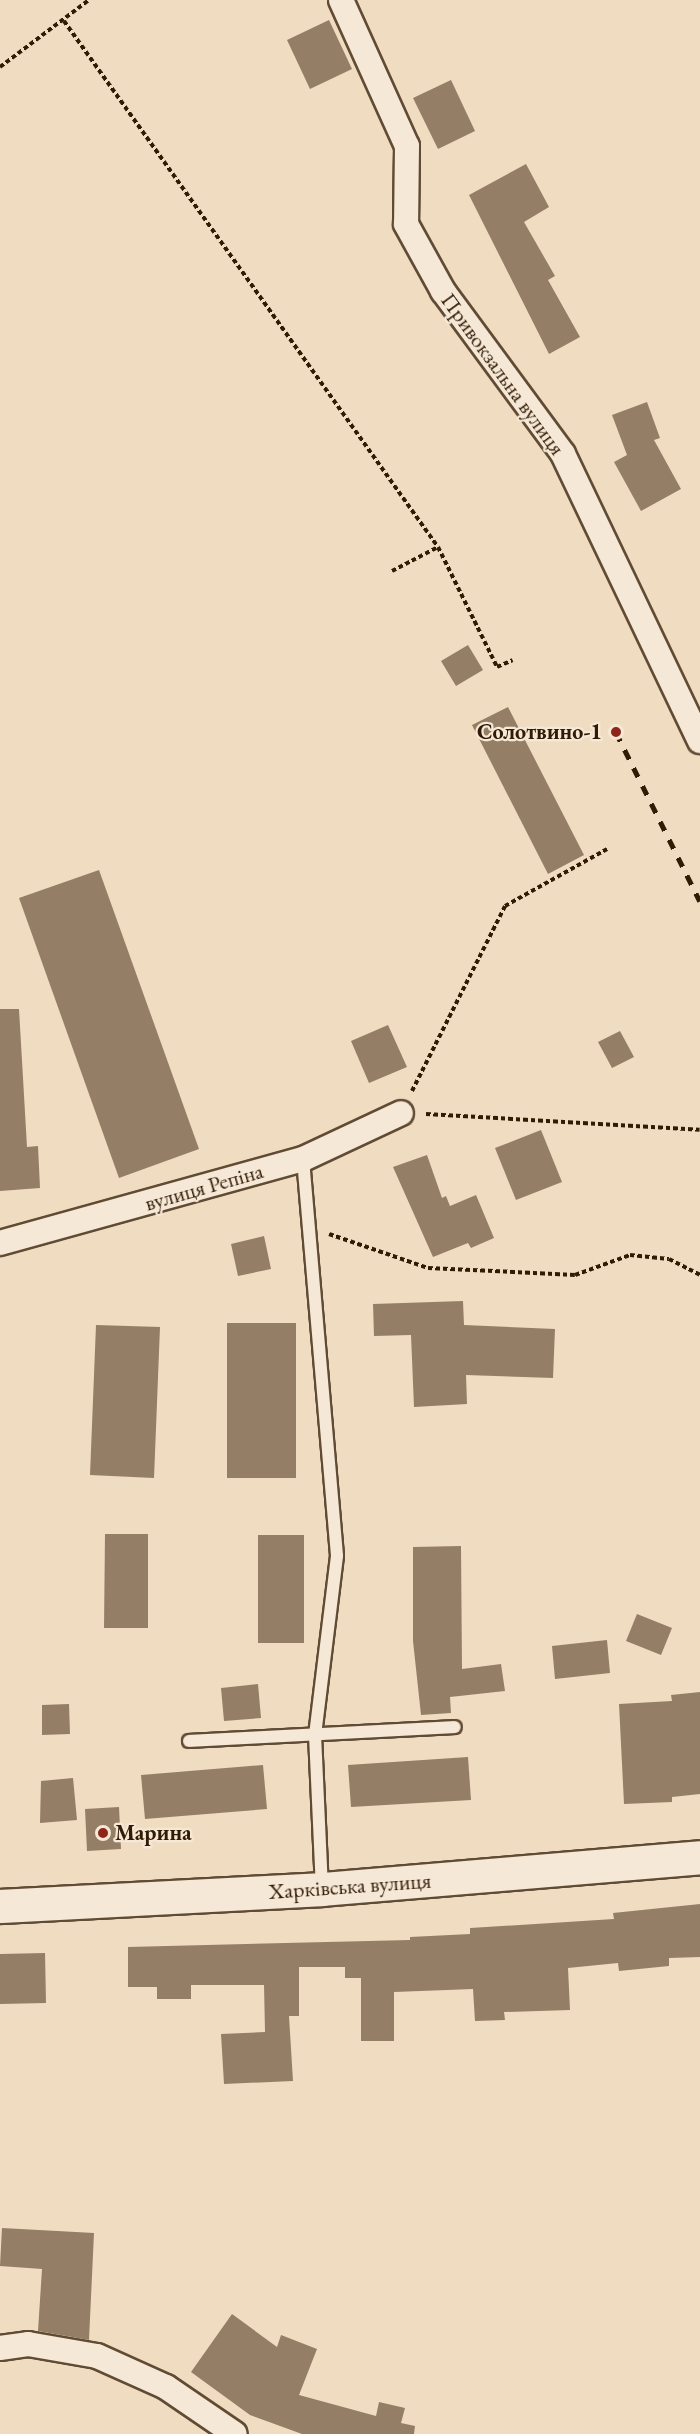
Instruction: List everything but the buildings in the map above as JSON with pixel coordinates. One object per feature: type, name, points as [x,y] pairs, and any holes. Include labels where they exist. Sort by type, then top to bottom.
[{"type":"street","name":"Привокзальна вулиця","points":[[341,0],[407,146],[406,224],[442,291],[563,454],[700,741]]},
{"type":"street","name":"вулиця Репіна","points":[[0,1244],[303,1159],[401,1113]]},
{"type":"street","name":"Харківська вулиця","points":[[0,1906],[322,1889],[700,1857]]},
{"type":"street","points":[[0,2348],[28,2344],[97,2356],[166,2387],[235,2434]]},
{"type":"lane","points":[[303,1159],[337,1556],[315,1735],[322,1889]]},
{"type":"lane","points":[[189,1741],[455,1727]]},
{"type":"path","points":[[0,67],[89,0]]},
{"type":"path","points":[[64,21],[438,548],[497,667],[513,660]]},
{"type":"path","points":[[392,571],[438,548]]},
{"type":"path","points":[[606,849],[505,906],[401,1113],[700,1130]]},
{"type":"path","points":[[309,1227],[428,1268],[575,1275],[630,1255],[669,1259],[700,1275]]},
{"type":"railway","points":[[616,732],[700,901]]},
{"type":"place","name":"Солотвино-1","points":[[616,732]]},
{"type":"place","name":"Марина","points":[[103,1833]]}]
